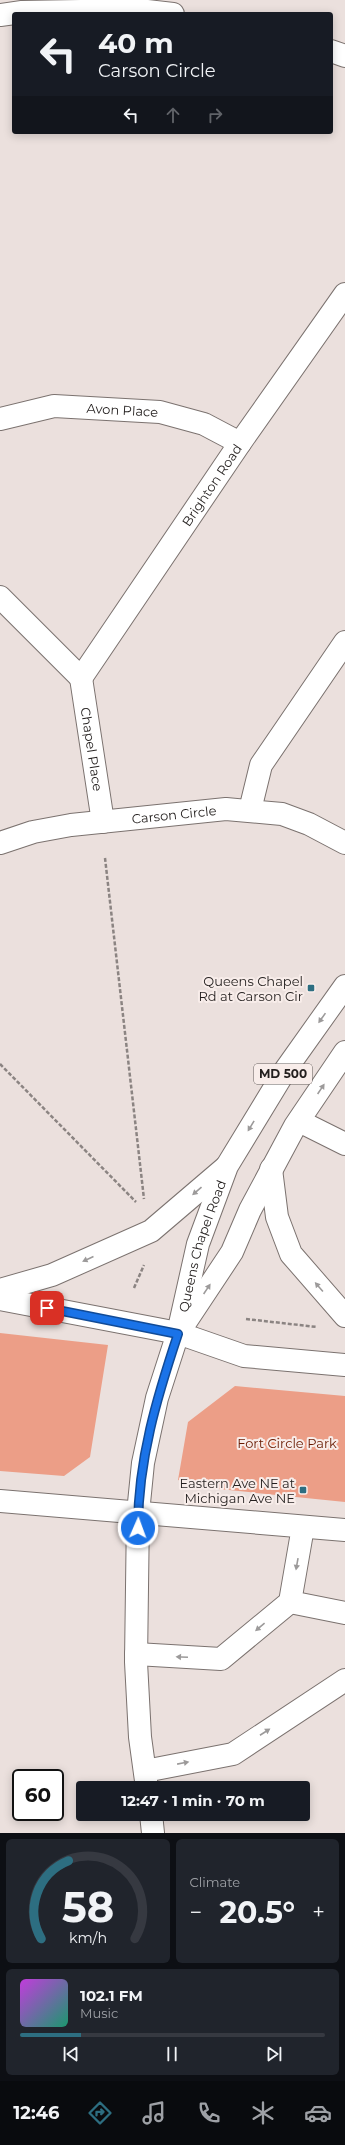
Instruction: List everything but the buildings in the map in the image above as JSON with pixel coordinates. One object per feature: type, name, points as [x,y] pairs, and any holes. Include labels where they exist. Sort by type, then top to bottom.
[{"type":"street","points":[[22,12],[131,10],[152,12]]},
{"type":"street","points":[[0,15],[12,13]]},
{"type":"street","points":[[333,52],[345,56]]},
{"type":"street","name":"Brighton Road","points":[[81,678],[240,443],[345,294]]},
{"type":"street","name":"Avon Place","points":[[0,419],[54,406],[160,412],[204,424],[240,443]]},
{"type":"street","points":[[0,597],[81,678]]},
{"type":"street","points":[[250,810],[260,765],[345,642]]},
{"type":"street","name":"Chapel Place","points":[[81,678],[103,822]]},
{"type":"street","name":"Carson Circle","points":[[0,843],[33,832],[103,822],[226,808],[282,814],[309,824],[345,843]]},
{"type":"street","name":"Queens Chapel Road","points":[[178,1334],[198,1244],[227,1166],[286,1070],[345,986]]},
{"type":"street","name":"Queens Chapel Road","points":[[178,1334],[232,1252],[250,1210],[271,1168],[299,1121],[345,1052]]},
{"type":"street","points":[[299,1121],[345,1144]]},
{"type":"street","points":[[0,1290],[52,1275],[151,1231],[227,1166]]},
{"type":"street","points":[[271,1168],[277,1217],[291,1254],[345,1316]]},
{"type":"street","points":[[0,1299],[178,1334],[244,1356],[345,1365]]},
{"type":"street","points":[[178,1334],[157,1398],[146,1448],[138,1513],[136,1654],[140,1737],[146,1780],[233,1754],[345,1680]]},
{"type":"street","points":[[0,1501],[345,1530]]},
{"type":"street","points":[[136,1654],[221,1659],[290,1602],[303,1527]]},
{"type":"street","points":[[290,1602],[345,1613]]},
{"type":"street","points":[[152,1821],[153,1833]]},
{"type":"path","points":[[105,858],[144,1200]]},
{"type":"path","points":[[0,1064],[136,1202]]},
{"type":"path","points":[[246,1319],[322,1328]]},
{"type":"green space","points":[[0,1333],[108,1345],[90,1457],[64,1476],[0,1471]]},
{"type":"green space","name":"Fort Circle Park","points":[[235,1386],[345,1396],[345,1502],[209,1488],[178,1480],[188,1422]]},
{"type":"place","name":"Queens Chapel Rd at Carson Cir","points":[[311,988]]},
{"type":"place","name":"Eastern Ave NE at Michigan Ave NE","points":[[303,1490]]},
{"type":"route","points":[[47,1308],[178,1334],[157,1398],[142,1463],[138,1528]]}]
